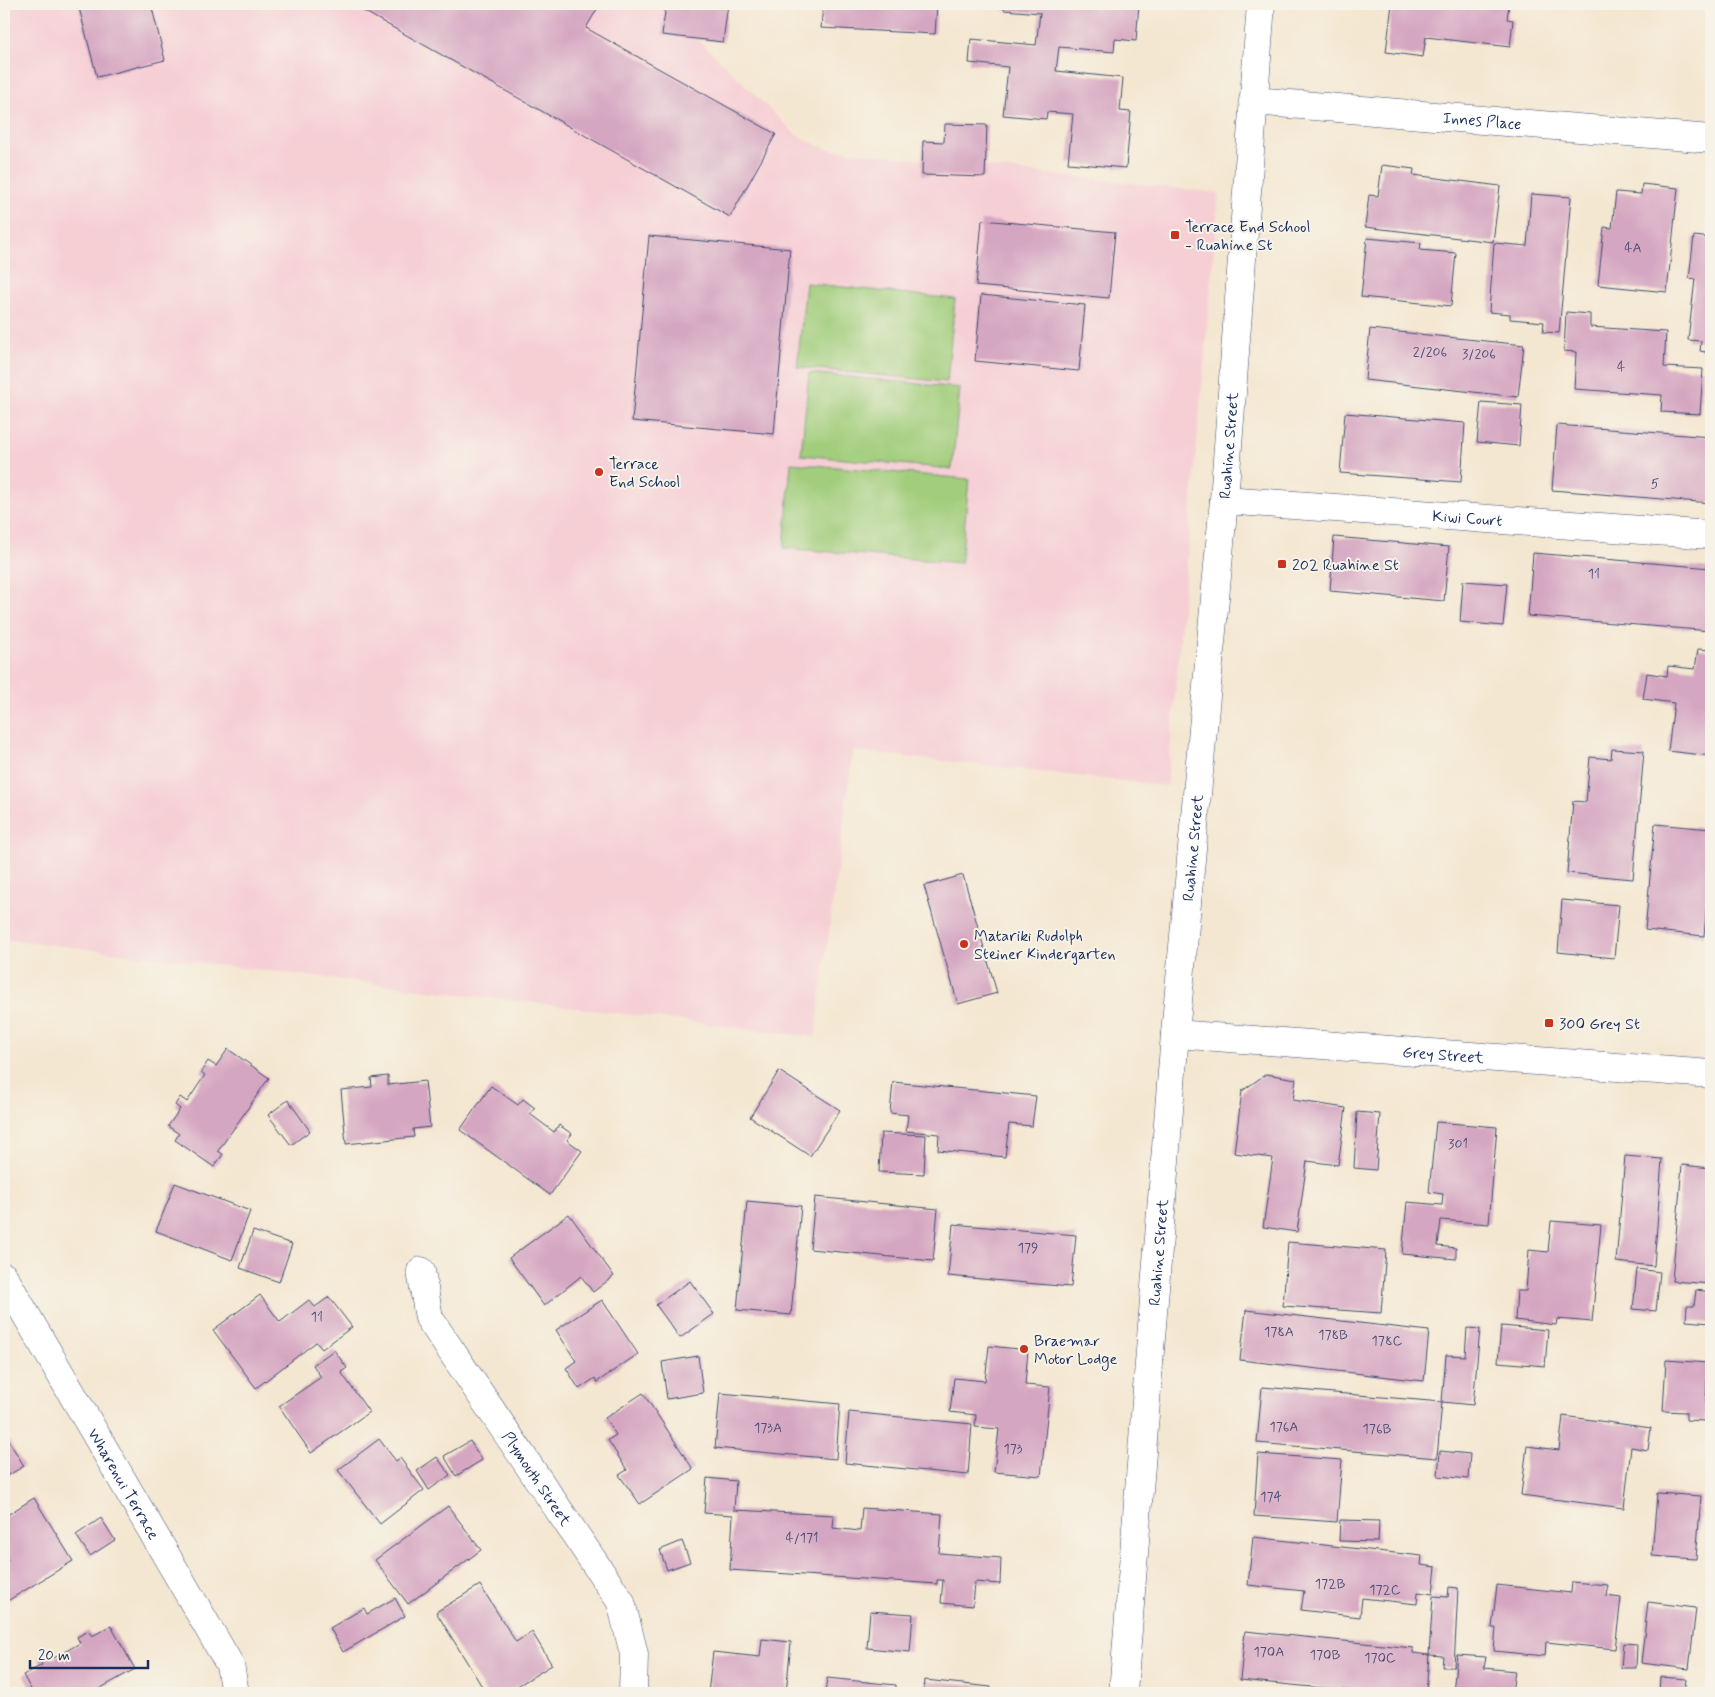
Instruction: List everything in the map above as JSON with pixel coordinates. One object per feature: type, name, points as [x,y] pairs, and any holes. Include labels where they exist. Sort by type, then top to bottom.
[{"type":"street","name":"Ruahine Street","points":[[1123,1693],[1175,1034],[1224,500],[1261,4]]},
{"type":"street","name":"Innes Place","points":[[1253,101],[1711,139]]},
{"type":"street","name":"Kiwi Court","points":[[1224,500],[1711,535]]},
{"type":"street","name":"Grey Street","points":[[1175,1034],[1711,1074]]},
{"type":"street","name":"Plymouth Street","points":[[421,1272],[429,1318],[621,1602],[634,1654],[633,1693]]},
{"type":"street","name":"Wharenui Terrace","points":[[4,1277],[230,1665],[235,1693]]},
{"type":"shaded area","name":"Terrace End School","points":[[4,4],[697,4],[698,39],[796,135],[826,149],[1219,193],[1167,786],[853,751],[815,1037],[4,939]]},
{"type":"green space","points":[[806,283],[955,299],[947,382],[797,367]]},
{"type":"green space","points":[[809,373],[960,388],[952,469],[801,455]]},
{"type":"green space","points":[[791,463],[969,479],[961,563],[784,548]]},
{"type":"building","points":[[78,4],[151,4],[165,60],[97,77]]},
{"type":"building","points":[[351,4],[600,4],[586,28],[776,134],[730,217]]},
{"type":"building","points":[[666,4],[728,4],[723,42],[662,35]]},
{"type":"building","points":[[823,4],[937,4],[935,34],[821,28]]},
{"type":"building","points":[[1005,4],[1139,4],[1136,41],[1115,39],[1114,52],[1059,47],[1056,71],[1123,78],[1120,111],[1131,112],[1126,168],[1068,163],[1073,114],[1047,112],[1046,119],[1003,115],[1008,67],[969,63],[971,39],[1036,45],[1040,13],[1004,10]]},
{"type":"building","points":[[1392,4],[1509,4],[1507,19],[1513,20],[1510,47],[1426,37],[1423,57],[1386,52]]},
{"type":"building","points":[[945,124],[987,125],[985,177],[922,175],[923,141],[944,142]]},
{"type":"building","points":[[1382,165],[1414,169],[1413,175],[1500,186],[1493,242],[1365,227],[1369,195],[1378,196]]},
{"type":"building","points":[[1642,184],[1678,188],[1667,292],[1598,285],[1604,227],[1612,228],[1616,192],[1641,194]]},
{"type":"building","points":[[1531,194],[1571,197],[1559,333],[1543,332],[1544,322],[1510,319],[1510,314],[1489,312],[1494,243],[1527,246]]},
{"type":"building","points":[[982,220],[1115,232],[1109,298],[976,286]]},
{"type":"building","points":[[649,236],[790,249],[774,434],[632,421]]},
{"type":"building","points":[[1694,236],[1711,238],[1711,353],[1700,351],[1701,341],[1688,340],[1695,279],[1689,278]]},
{"type":"building","points":[[1367,238],[1421,243],[1420,250],[1456,253],[1451,306],[1361,297]]},
{"type":"building","points":[[981,295],[1085,305],[1079,371],[975,361]]},
{"type":"building","points":[[1566,312],[1590,314],[1590,327],[1666,332],[1664,367],[1703,369],[1700,414],[1661,412],[1662,395],[1574,389],[1576,352],[1564,351]]},
{"type":"building","points":[[1370,329],[1524,345],[1518,397],[1365,380]]},
{"type":"building","points":[[1481,402],[1522,405],[1519,446],[1477,442]]},
{"type":"building","points":[[1345,413],[1465,423],[1461,482],[1340,473]]},
{"type":"building","points":[[1557,425],[1711,437],[1711,503],[1552,490]]},
{"type":"building","points":[[1334,537],[1449,547],[1444,601],[1330,591]]},
{"type":"building","points":[[1533,553],[1711,568],[1711,631],[1528,616]]},
{"type":"building","points":[[1463,581],[1507,584],[1503,626],[1460,622]]},
{"type":"building","points":[[1698,649],[1711,650],[1711,756],[1668,751],[1674,703],[1643,699],[1647,673],[1667,676],[1668,666],[1695,669]]},
{"type":"building","points":[[1612,749],[1644,751],[1633,879],[1567,873],[1573,801],[1586,802],[1590,757],[1611,759]]},
{"type":"building","points":[[1655,824],[1711,829],[1711,858],[1704,936],[1645,930]]},
{"type":"building","points":[[963,875],[997,993],[958,1004],[924,886]]},
{"type":"building","points":[[1562,900],[1619,905],[1614,958],[1558,952]]},
{"type":"building","points":[[228,1049],[269,1078],[218,1151],[223,1154],[214,1167],[175,1140],[179,1134],[168,1126],[180,1109],[175,1105],[180,1097],[187,1102],[205,1075],[201,1072],[208,1061],[216,1066]]},
{"type":"building","points":[[779,1071],[840,1110],[810,1156],[750,1117]]},
{"type":"building","points":[[1266,1074],[1296,1079],[1293,1100],[1346,1108],[1338,1165],[1307,1161],[1297,1232],[1263,1227],[1273,1158],[1234,1153],[1242,1091]]},
{"type":"building","points":[[388,1076],[388,1085],[425,1081],[430,1127],[413,1129],[414,1137],[346,1144],[341,1090],[372,1087],[371,1078]]},
{"type":"building","points":[[893,1082],[1036,1096],[1032,1126],[1009,1124],[1005,1157],[938,1150],[939,1134],[906,1131],[908,1115],[890,1113]]},
{"type":"building","points":[[491,1086],[518,1105],[523,1099],[535,1108],[530,1114],[554,1132],[559,1125],[572,1134],[567,1140],[582,1151],[550,1195],[460,1130]]},
{"type":"building","points":[[288,1100],[310,1131],[291,1145],[268,1115]]},
{"type":"building","points":[[1357,1112],[1380,1114],[1376,1170],[1354,1168]]},
{"type":"building","points":[[1436,1122],[1497,1127],[1489,1224],[1441,1220],[1438,1246],[1456,1248],[1456,1259],[1402,1254],[1407,1202],[1442,1205],[1443,1194],[1429,1192]]},
{"type":"building","points":[[881,1133],[926,1135],[924,1174],[879,1172]]},
{"type":"building","points":[[1625,1156],[1662,1159],[1654,1266],[1616,1262]]},
{"type":"building","points":[[1682,1165],[1711,1168],[1711,1284],[1672,1281]]},
{"type":"building","points":[[175,1183],[250,1211],[232,1260],[156,1231]]},
{"type":"building","points":[[815,1197],[938,1209],[933,1261],[810,1249]]},
{"type":"building","points":[[747,1201],[801,1206],[791,1315],[737,1310]]},
{"type":"building","points":[[569,1214],[614,1276],[593,1292],[581,1276],[544,1306],[509,1258]]},
{"type":"building","points":[[1551,1221],[1601,1225],[1592,1322],[1557,1319],[1556,1325],[1515,1320],[1517,1291],[1526,1291],[1529,1250],[1548,1252]]},
{"type":"building","points":[[953,1224],[1076,1235],[1071,1287],[948,1276]]},
{"type":"building","points":[[253,1231],[292,1244],[279,1282],[240,1268]]},
{"type":"building","points":[[1288,1242],[1386,1250],[1381,1313],[1283,1306]]},
{"type":"building","points":[[1637,1269],[1660,1272],[1656,1311],[1633,1309]]},
{"type":"building","points":[[690,1281],[714,1314],[680,1338],[656,1305]]},
{"type":"building","points":[[1696,1290],[1711,1292],[1711,1323],[1686,1321],[1687,1306],[1694,1306]]},
{"type":"building","points":[[260,1295],[280,1322],[309,1300],[315,1307],[329,1297],[352,1327],[322,1349],[316,1342],[256,1388],[213,1330]]},
{"type":"building","points":[[602,1300],[638,1354],[597,1382],[595,1378],[579,1389],[566,1368],[576,1361],[556,1330]]},
{"type":"building","points":[[1246,1310],[1429,1331],[1424,1381],[1240,1360]]},
{"type":"building","points":[[1501,1326],[1548,1330],[1545,1366],[1498,1362]]},
{"type":"building","points":[[1467,1328],[1480,1329],[1473,1405],[1442,1402],[1446,1355],[1465,1356]]},
{"type":"building","points":[[989,1346],[1028,1350],[1025,1385],[1050,1387],[1041,1476],[994,1472],[999,1429],[975,1427],[976,1415],[950,1412],[954,1378],[985,1381]]},
{"type":"building","points":[[334,1350],[347,1368],[341,1372],[369,1412],[311,1453],[279,1406],[321,1377],[313,1365]]},
{"type":"building","points":[[698,1356],[703,1393],[667,1399],[662,1362]]},
{"type":"building","points":[[1666,1360],[1708,1363],[1705,1421],[1686,1420],[1686,1412],[1663,1411]]},
{"type":"building","points":[[1262,1387],[1442,1402],[1437,1458],[1257,1443]]},
{"type":"building","points":[[643,1393],[693,1469],[640,1504],[619,1475],[627,1470],[608,1440],[616,1435],[605,1418]]},
{"type":"building","points":[[720,1393],[840,1404],[836,1459],[715,1448]]},
{"type":"building","points":[[849,1412],[972,1424],[968,1475],[845,1463]]},
{"type":"building","points":[[1563,1416],[1651,1428],[1648,1450],[1631,1447],[1624,1508],[1521,1495],[1527,1446],[1559,1450]]},
{"type":"building","points":[[4,1433],[24,1466],[4,1478]]},
{"type":"building","points":[[379,1439],[396,1461],[400,1458],[424,1490],[380,1524],[338,1470]]},
{"type":"building","points":[[470,1441],[482,1460],[456,1476],[444,1456]]},
{"type":"building","points":[[1440,1451],[1470,1454],[1468,1479],[1438,1476]]},
{"type":"building","points":[[1258,1454],[1342,1460],[1337,1522],[1254,1516]]},
{"type":"building","points":[[437,1457],[450,1475],[429,1490],[417,1471]]},
{"type":"building","points":[[707,1478],[736,1481],[734,1510],[834,1515],[833,1528],[860,1531],[862,1508],[942,1514],[939,1553],[1001,1558],[1000,1584],[975,1582],[973,1606],[941,1603],[943,1580],[937,1580],[937,1584],[730,1570],[733,1515],[704,1513]]},
{"type":"building","points":[[1657,1493],[1701,1496],[1696,1559],[1652,1556]]},
{"type":"building","points":[[34,1498],[73,1561],[4,1603],[4,1563],[8,1560],[4,1553],[4,1517]]},
{"type":"building","points":[[448,1506],[481,1550],[408,1604],[375,1560]]},
{"type":"building","points":[[101,1518],[115,1540],[90,1556],[76,1535]]},
{"type":"building","points":[[1340,1520],[1379,1521],[1378,1542],[1339,1541]]},
{"type":"building","points":[[1253,1537],[1422,1556],[1421,1565],[1436,1567],[1433,1594],[1418,1592],[1417,1604],[1362,1598],[1360,1617],[1301,1610],[1304,1591],[1248,1585]]},
{"type":"building","points":[[682,1541],[690,1562],[667,1570],[660,1550]]},
{"type":"building","points":[[1572,1582],[1608,1585],[1606,1596],[1621,1598],[1615,1649],[1546,1642],[1545,1656],[1494,1651],[1496,1628],[1492,1628],[1497,1585],[1571,1593]]},
{"type":"building","points":[[480,1585],[516,1642],[532,1632],[552,1665],[506,1693],[486,1693],[436,1612]]},
{"type":"building","points":[[1449,1587],[1458,1588],[1454,1667],[1442,1667],[1443,1656],[1429,1655],[1433,1596],[1448,1597]]},
{"type":"building","points":[[395,1598],[405,1616],[343,1652],[330,1628],[364,1608],[367,1614]]},
{"type":"building","points":[[1648,1602],[1696,1608],[1689,1669],[1641,1663]]},
{"type":"building","points":[[870,1611],[913,1614],[910,1652],[867,1648]]},
{"type":"building","points":[[111,1626],[135,1669],[92,1693],[33,1693],[23,1675],[42,1665],[39,1658],[50,1652],[54,1658],[80,1643],[77,1637],[88,1631],[92,1636]]},
{"type":"building","points":[[1245,1631],[1413,1648],[1413,1653],[1429,1655],[1426,1693],[1374,1693],[1240,1680]]},
{"type":"building","points":[[762,1639],[791,1642],[786,1693],[708,1693],[713,1652],[760,1657]]},
{"type":"building","points":[[1623,1643],[1637,1644],[1636,1668],[1621,1668]]},
{"type":"building","points":[[1457,1655],[1486,1657],[1484,1668],[1515,1671],[1512,1693],[1453,1693]]},
{"type":"building","points":[[1660,1677],[1686,1679],[1684,1693],[1659,1693]]},
{"type":"building","points":[[827,1678],[896,1685],[896,1693],[825,1693]]},
{"type":"building","points":[[925,1680],[991,1687],[990,1693],[924,1693]]},
{"type":"place","name":"Terrace End School - Ruahine St","points":[[1175,235]]},
{"type":"place","name":"Terrace End School","points":[[599,472]]},
{"type":"place","name":"202 Ruahine St","points":[[1282,564]]},
{"type":"place","name":"Matariki Rudolph Steiner Kindergarten","points":[[964,944]]},
{"type":"place","name":"300 Grey St","points":[[1549,1023]]},
{"type":"place","name":"Braemar Motor Lodge","points":[[1024,1349]]}]
